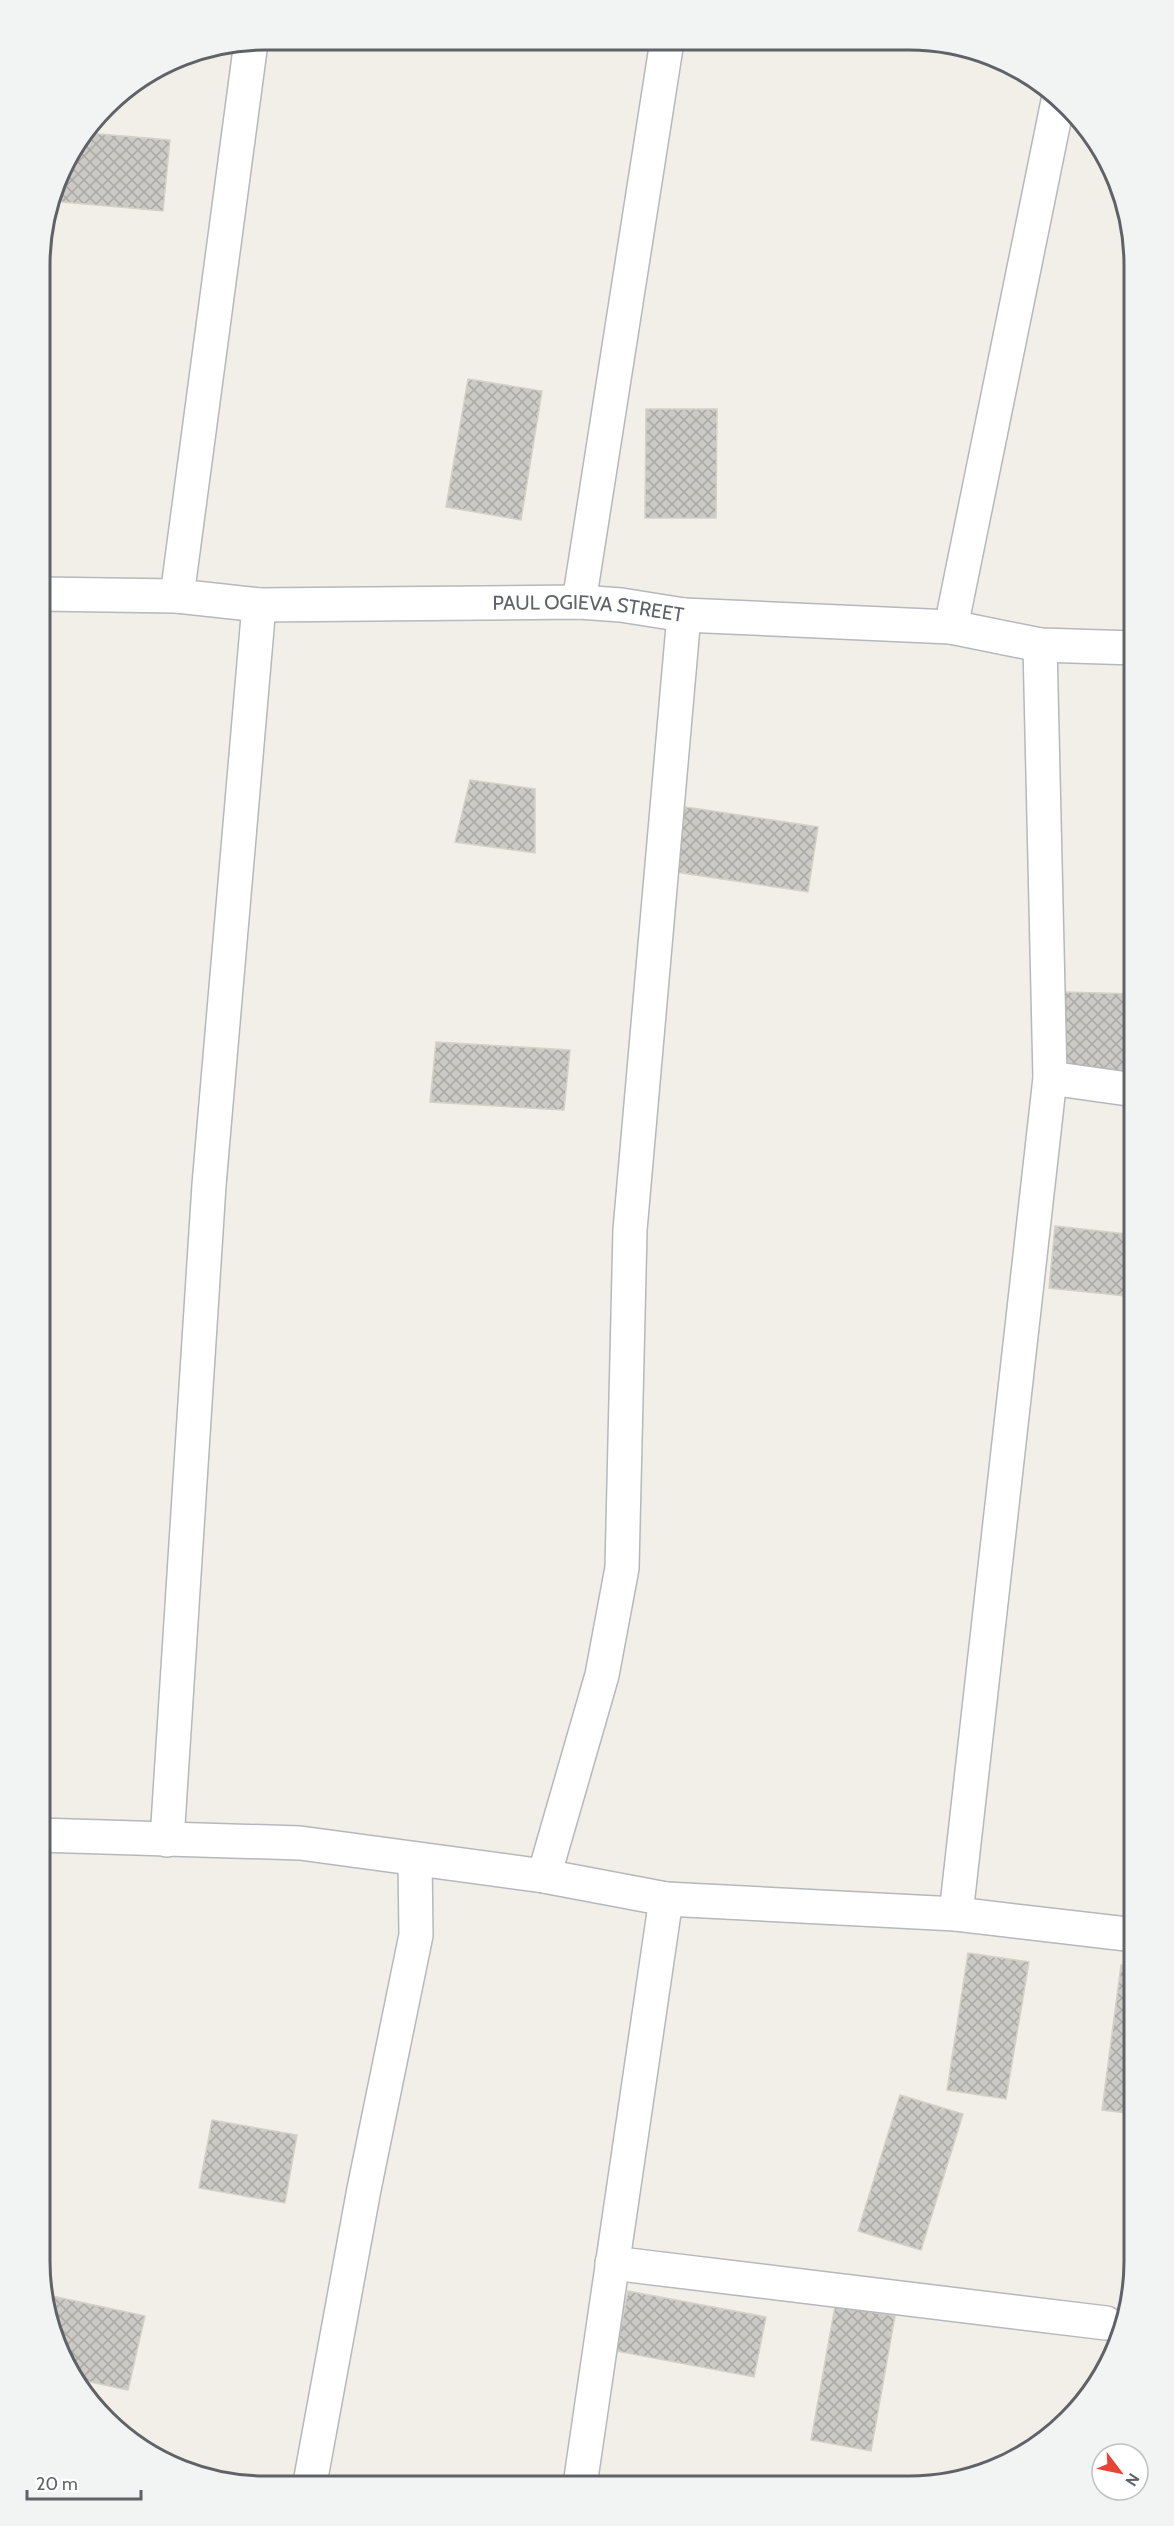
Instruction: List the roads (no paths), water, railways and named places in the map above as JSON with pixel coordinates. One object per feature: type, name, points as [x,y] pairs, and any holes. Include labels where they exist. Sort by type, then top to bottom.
[{"type":"street","points":[[177,596],[250,50]]},
{"type":"street","points":[[579,602],[666,50]]},
{"type":"street","points":[[951,627],[1057,108]]},
{"type":"street","name":"PAUL OGIEVA STREET","points":[[50,594],[177,596],[259,605],[579,602],[621,605],[684,615],[951,627],[1040,645],[1124,648]]},
{"type":"street","points":[[167,1840],[209,1185],[259,605]]},
{"type":"street","points":[[544,1876],[602,1675],[622,1568],[630,1230],[684,615]]},
{"type":"street","points":[[956,1914],[1050,1078],[1040,645]]},
{"type":"street","points":[[1050,1078],[1124,1088]]},
{"type":"street","points":[[50,1835],[300,1843],[544,1876],[666,1899],[956,1914],[1124,1934]]},
{"type":"street","points":[[311,2476],[361,2200],[416,1935],[415,1859]]},
{"type":"street","points":[[581,2476],[666,1899]]},
{"type":"street","points":[[612,2263],[1106,2323]]}]
